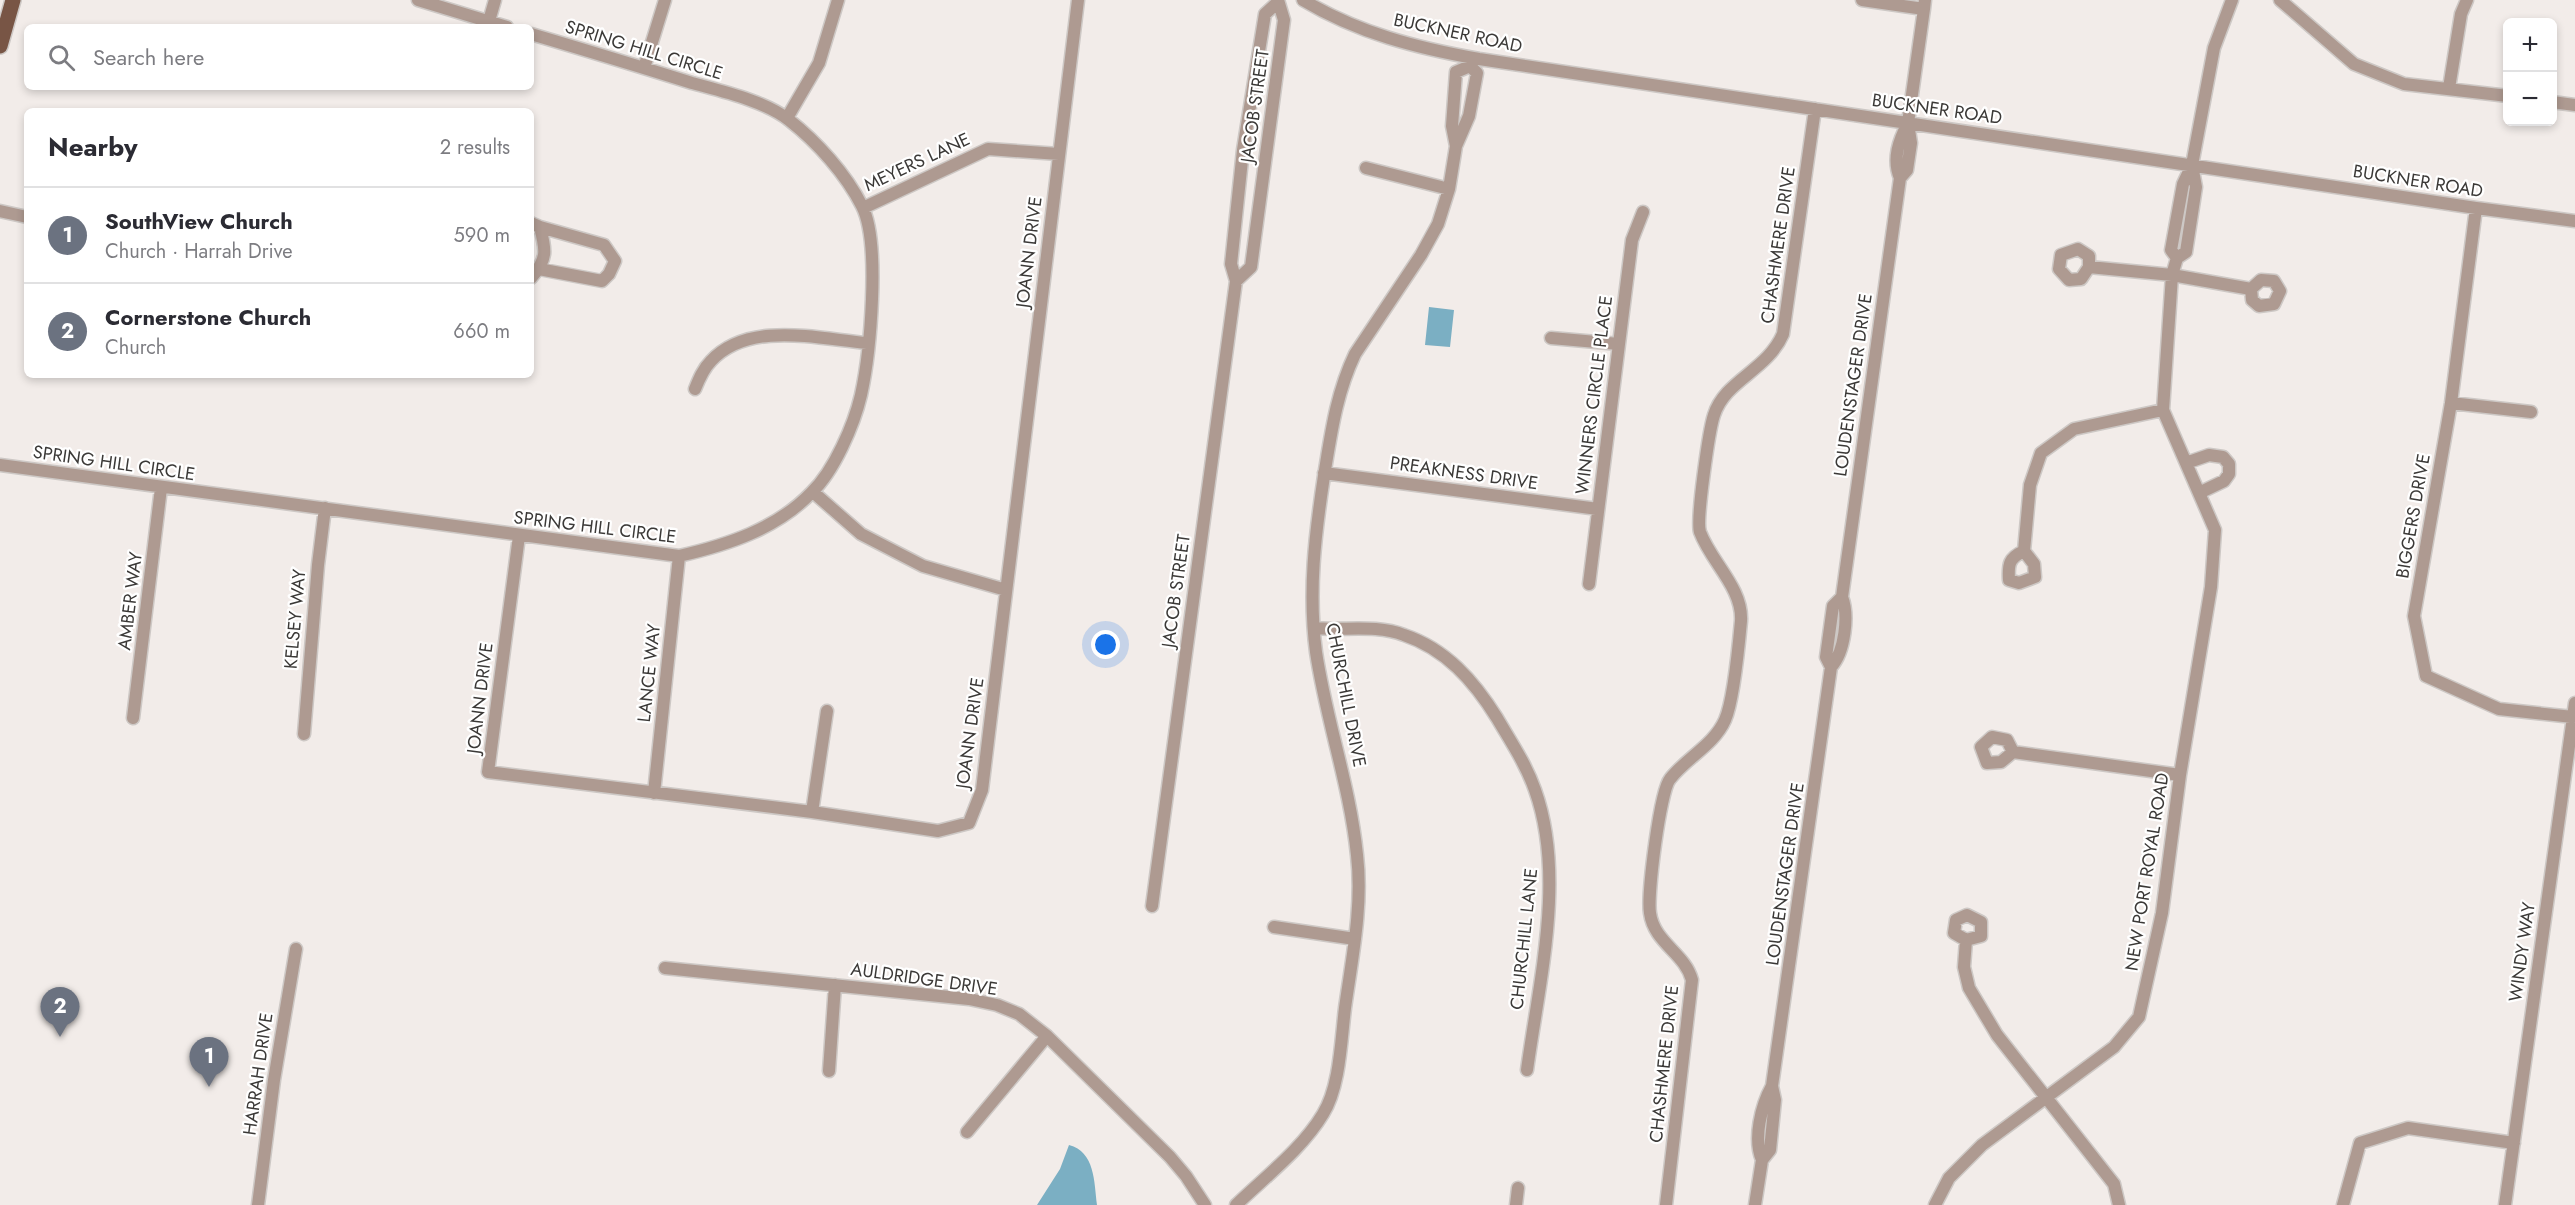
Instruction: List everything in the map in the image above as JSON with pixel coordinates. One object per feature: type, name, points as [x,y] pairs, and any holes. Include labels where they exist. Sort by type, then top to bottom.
[{"type":"main road","points":[[0,46],[13,0]]},
{"type":"street","points":[[418,0],[498,24]]},
{"type":"street","points":[[489,21],[495,0]]},
{"type":"street","points":[[644,68],[665,0]]},
{"type":"street","points":[[787,118],[819,63],[838,0]]},
{"type":"street","name":"JOANN DRIVE","points":[[519,536],[488,772],[812,812],[939,831],[969,823],[982,790],[1078,0]]},
{"type":"street","name":"BUCKNER ROAD","points":[[1304,0],[1323,12],[1385,37],[1471,62],[1815,109],[2575,221]]},
{"type":"street","points":[[1862,0],[1925,4]]},
{"type":"street","name":"NEW PORT ROYAL ROAD","points":[[1935,1205],[1949,1178],[1982,1145],[2114,1047],[2139,1017],[2162,913],[2180,775],[2209,598],[2215,530],[2163,410],[2172,275],[2177,258],[2171,250],[2183,184],[2192,165],[2214,48],[2232,0]]},
{"type":"street","points":[[2280,0],[2354,64],[2404,84],[2503,95]]},
{"type":"street","points":[[2449,88],[2461,14],[2467,0]]},
{"type":"street","name":"JACOB STREET","points":[[1152,906],[1236,281],[1231,264],[1243,150],[1265,14],[1278,1],[1284,20],[1251,267],[1236,281]]},
{"type":"street","name":"LOUDENSTAGER DRIVE","points":[[1755,1205],[1762,1160],[1770,1150],[1775,1101],[1772,1086],[1831,667],[1826,657],[1833,606],[1842,597],[1900,178],[1907,170],[1911,143],[1908,123],[1925,4]]},
{"type":"street","name":"SPRING HILL CIRCLE","points":[[0,465],[679,556],[715,548],[770,525],[813,492],[835,461],[861,397],[873,280],[869,235],[863,208],[840,173],[813,140],[787,118],[756,104],[534,35]]},
{"type":"street","name":"CHURCHILL DRIVE","points":[[1236,1205],[1311,1133],[1325,1112],[1338,1064],[1359,897],[1353,824],[1319,663],[1314,628],[1311,586],[1315,534],[1334,411],[1355,354],[1421,255],[1438,224],[1449,189],[1456,146],[1469,116],[1478,73],[1471,62],[1456,72],[1452,126],[1456,146]]},
{"type":"street","points":[[2557,103],[2575,105]]},
{"type":"street","name":"CHASHMERE DRIVE","points":[[1666,1205],[1692,980],[1689,969],[1666,946],[1653,927],[1650,912],[1652,879],[1666,783],[1708,744],[1726,720],[1741,623],[1736,595],[1699,530],[1700,510],[1714,414],[1728,390],[1766,360],[1784,334],[1815,109]]},
{"type":"street","name":"MEYERS LANE","points":[[863,208],[988,149],[1059,154]]},
{"type":"street","points":[[1366,168],[1449,189]]},
{"type":"street","name":"BIGGERS DRIVE","points":[[2476,208],[2451,404],[2415,616],[2426,676],[2499,709],[2573,717]]},
{"type":"street","points":[[0,211],[24,216]]},
{"type":"street","name":"WINNERS CIRCLE PLACE","points":[[1589,584],[1632,240],[1643,212]]},
{"type":"street","points":[[536,225],[604,244],[615,261],[609,273],[602,281],[535,274],[546,251],[536,225]]},
{"type":"street","points":[[2089,267],[2172,275],[2251,289]]},
{"type":"street","points":[[695,389],[703,371],[712,360],[724,351],[749,340],[781,335],[867,343]]},
{"type":"street","points":[[1551,338],[1619,344]]},
{"type":"street","points":[[2451,404],[2531,412]]},
{"type":"street","points":[[2024,551],[2030,485],[2041,453],[2074,429],[2163,410]]},
{"type":"street","points":[[2186,463],[2209,455],[2223,457],[2229,464],[2229,474],[2224,481],[2199,492]]},
{"type":"street","name":"PREAKNESS DRIVE","points":[[1324,473],[1598,509]]},
{"type":"street","name":"AMBER WAY","points":[[134,717],[161,488]]},
{"type":"street","points":[[813,492],[861,534],[923,566],[1006,590]]},
{"type":"street","name":"KELSEY WAY","points":[[304,734],[325,508]]},
{"type":"street","name":"LANCE WAY","points":[[654,793],[679,556]]},
{"type":"street","name":"CHURCHILL LANE","points":[[1314,628],[1367,629],[1402,634],[1430,645],[1450,658],[1491,708],[1523,762],[1536,792],[1550,861],[1547,923],[1527,1070]]},
{"type":"street","name":"WINDY WAY","points":[[2505,1205],[2575,703]]},
{"type":"street","points":[[812,812],[827,711]]},
{"type":"street","points":[[2013,752],[2180,775]]},
{"type":"street","points":[[1274,927],[1355,939]]},
{"type":"street","points":[[1966,940],[1964,967],[1969,988],[1997,1035],[2048,1097],[2114,1184],[2119,1205]]},
{"type":"street","name":"HARRAH DRIVE","points":[[258,1205],[274,1080],[296,949]]},
{"type":"street","name":"AULDRIDGE DRIVE","points":[[665,968],[969,999],[997,1005],[1019,1014],[1047,1036],[1170,1157],[1205,1205]]},
{"type":"street","points":[[829,1071],[835,985]]},
{"type":"street","points":[[967,1132],[1047,1036]]},
{"type":"street","points":[[2343,1205],[2360,1143],[2408,1128],[2514,1143]]},
{"type":"street","points":[[1516,1205],[1518,1188]]},
{"type":"water","points":[[1429,307],[1454,310],[1450,347],[1425,345]]},
{"type":"water","points":[[1069,1145],[1084,1154],[1092,1169],[1097,1205],[1037,1205],[1060,1169]]},
{"type":"place","name":"Cornerstone Church","points":[[60,1037]]},
{"type":"place","name":"SouthView Church","points":[[209,1087]]}]
